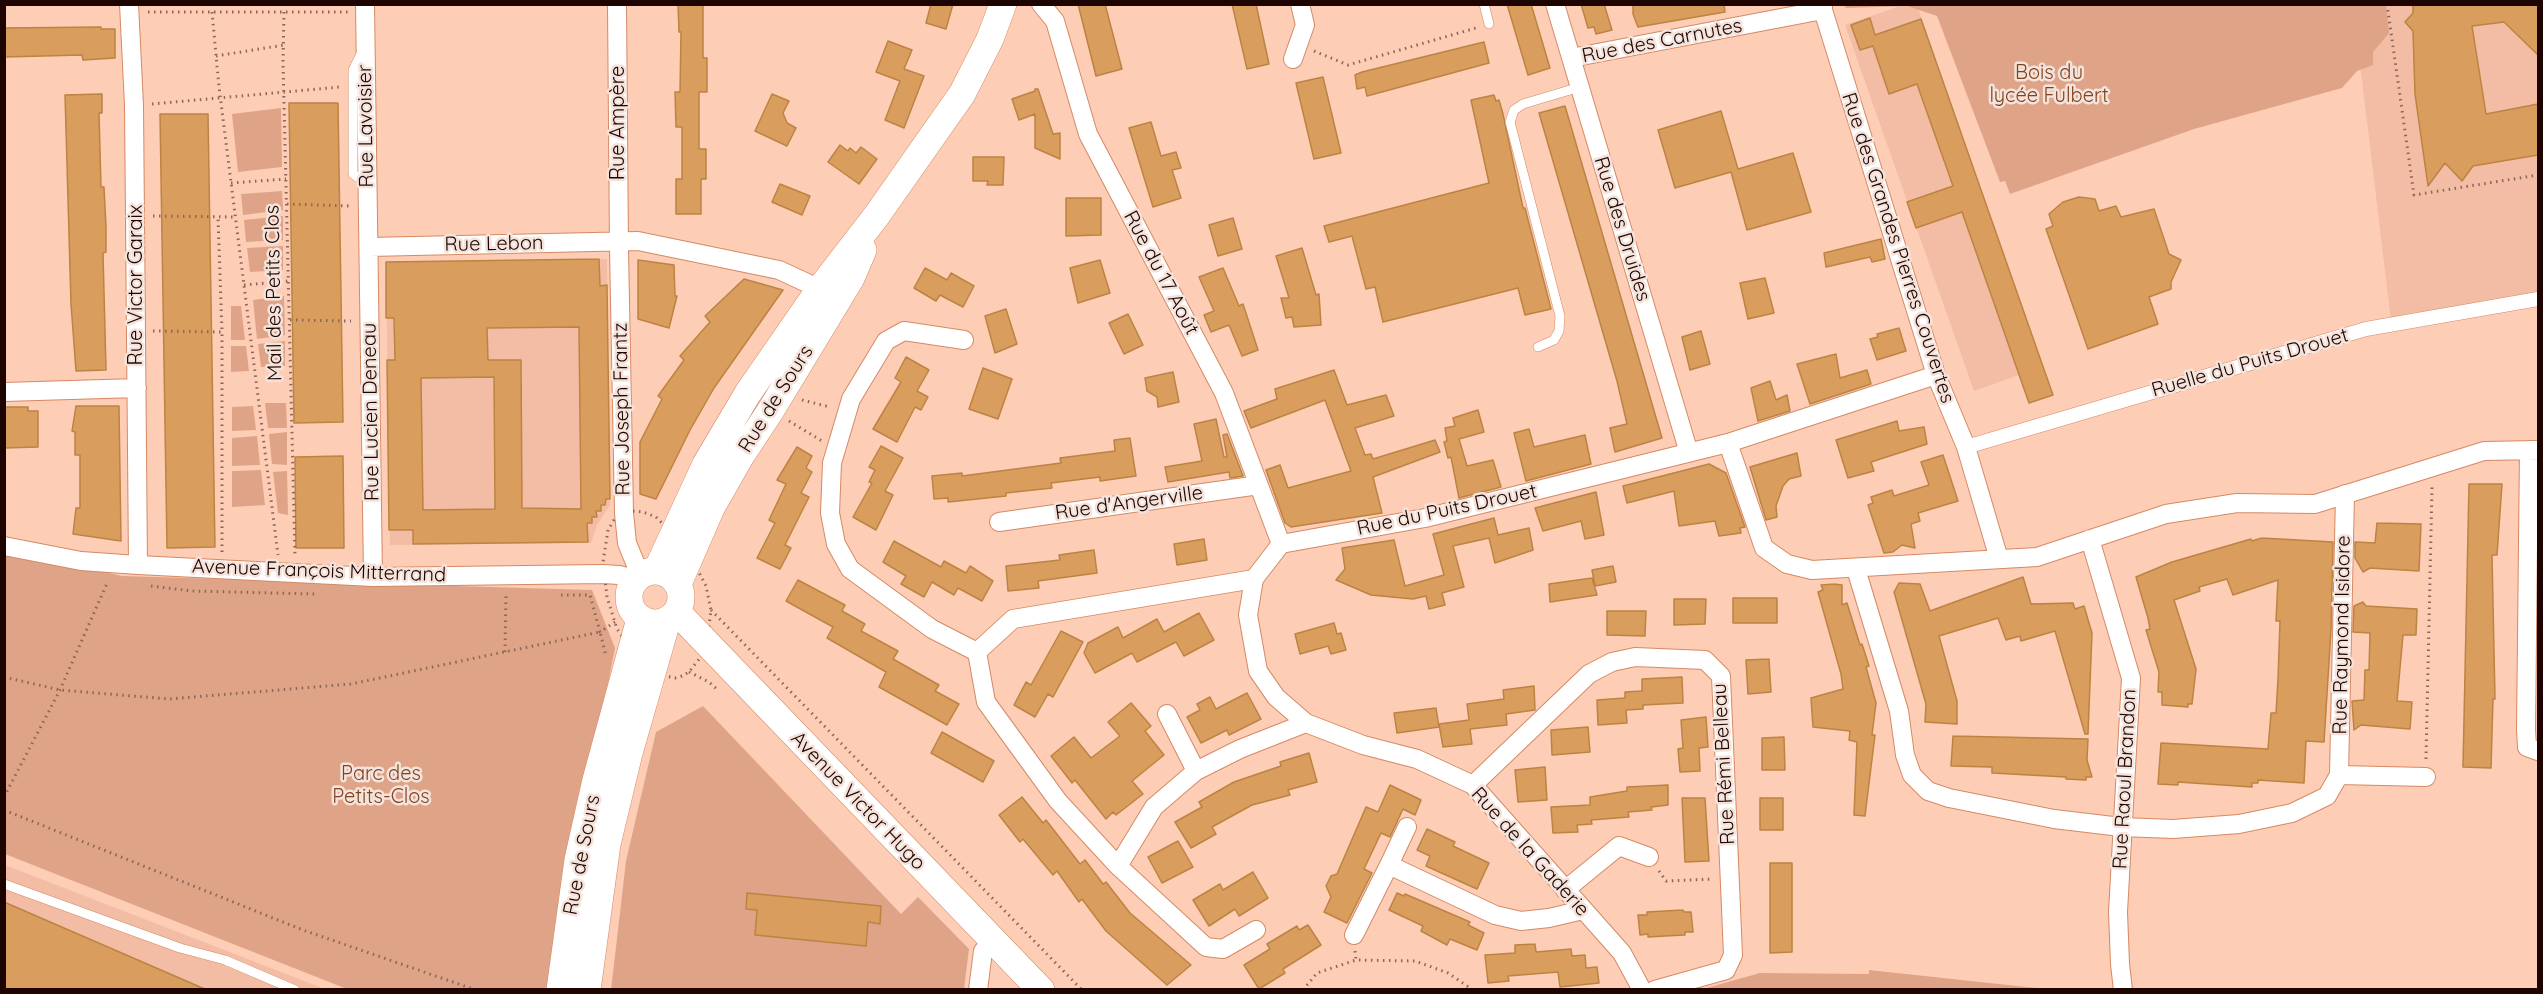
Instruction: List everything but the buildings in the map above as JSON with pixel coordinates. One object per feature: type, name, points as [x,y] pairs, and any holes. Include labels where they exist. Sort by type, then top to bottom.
[{"type":"main road","name":"Rue de Sours","points":[[653,577],[706,464],[748,393],[820,289],[877,215],[962,94],[990,39],[1003,4]]},
{"type":"main road","name":"Rue de Sours","points":[[653,577],[711,508],[851,278],[877,215]]},
{"type":"main road","name":"Avenue Victor Hugo","points":[[653,577],[628,595],[634,612],[650,618],[993,940],[1041,990]]},
{"type":"main road","points":[[650,618],[681,598],[653,577]]},
{"type":"main road","name":"Rue de Sours","points":[[560,990],[578,860],[596,780],[650,618]]},
{"type":"main road","name":"Rue de Sours","points":[[587,990],[607,844],[629,753],[650,618]]},
{"type":"street","name":"Rue Ampère","points":[[617,4],[619,241]]},
{"type":"street","name":"Rue du 17 Août","points":[[1041,4],[1055,21],[1088,134],[1224,393],[1281,544]]},
{"type":"street","points":[[1296,52],[1305,25],[1300,4]]},
{"type":"street","name":"Rue des Druides","points":[[1555,4],[1689,453]]},
{"type":"street","name":"Rue des Carnutes","points":[[1571,58],[1823,7]]},
{"type":"street","name":"Rue des Grandes Pierres Couvertes","points":[[1823,7],[1936,375],[1966,447],[1999,559]]},
{"type":"street","name":"Rue Victor Garaix","points":[[130,8],[134,105],[138,565]]},
{"type":"street","name":"Rue Lavoisier","points":[[365,8],[366,183],[369,247]]},
{"type":"street","name":"Rue Joseph Frantz","points":[[619,241],[624,513],[627,543],[653,577]]},
{"type":"street","name":"Rue Lebon","points":[[369,247],[638,241],[779,270],[820,289]]},
{"type":"street","name":"Rue Lucien Deneau","points":[[369,247],[373,577]]},
{"type":"street","name":"Ruelle du Puits Drouet","points":[[1966,447],[2366,329],[2538,299]]},
{"type":"street","points":[[964,340],[904,331],[886,341],[851,399],[829,445],[832,463],[830,513],[836,544],[850,569],[932,629],[977,652]]},
{"type":"street","name":"Rue du Puits Drouet","points":[[1281,544],[1425,518],[1728,443],[1936,375]]},
{"type":"street","points":[[4,392],[136,388]]},
{"type":"street","points":[[1728,443],[1764,548],[1787,564],[1812,570],[2037,557],[2166,514],[2237,503],[2315,504],[2484,451],[2534,450],[2534,644],[2527,747],[2538,751]]},
{"type":"street","name":"Rue d'Angerville","points":[[999,522],[1259,484]]},
{"type":"street","name":"Rue Raymond Isidore","points":[[2339,775],[2345,494]]},
{"type":"street","name":"Rue Raoul Brandon","points":[[2090,538],[2131,678],[2118,912],[2123,990]]},
{"type":"street","points":[[977,652],[1013,619],[1254,579],[1281,544]]},
{"type":"street","name":"Avenue François Mitterrand","points":[[4,546],[81,561],[373,577],[619,574],[653,577]]},
{"type":"street","points":[[1856,569],[1899,711],[1905,755],[1912,775],[1928,791],[1949,798],[2054,819],[2121,827],[2173,829],[2239,824],[2292,813],[2327,796],[2339,775],[2426,777]]},
{"type":"street","name":"Rue de la Gaderie","points":[[1254,579],[1248,615],[1258,671],[1276,697],[1306,723],[1363,745],[1417,759],[1473,785],[1622,953],[1642,990]]},
{"type":"street","points":[[977,652],[986,702],[1058,801],[1118,867],[1206,947],[1222,949],[1256,930]]},
{"type":"street","name":"Rue Rémi Belleau","points":[[1473,785],[1589,674],[1612,662],[1635,657],[1705,660],[1721,676],[1733,955],[1726,970],[1655,990]]},
{"type":"street","points":[[1167,714],[1196,771]]},
{"type":"street","points":[[1118,867],[1155,807],[1196,771],[1240,749],[1306,723]]},
{"type":"street","points":[[1354,935],[1407,827]]},
{"type":"street","points":[[1565,891],[1619,846],[1649,857]]},
{"type":"street","points":[[1389,865],[1495,915],[1521,921],[1549,918],[1583,910]]},
{"type":"street","points":[[978,990],[983,951],[993,940]]},
{"type":"lane","points":[[1484,4],[1489,24]]},
{"type":"lane","points":[[365,47],[353,70],[353,174],[366,183]]},
{"type":"lane","points":[[1538,347],[1554,340],[1559,331],[1560,316],[1510,122],[1514,110],[1522,104],[1580,87]]},
{"type":"lane","points":[[4,884],[180,948],[225,960],[295,990]]},
{"type":"path","points":[[2387,4],[2414,195],[2538,175]]},
{"type":"path","points":[[130,8],[212,12],[284,12],[365,8]]},
{"type":"path","name":"Mail des Petits Clos","points":[[212,12],[220,99],[278,548],[287,572]]},
{"type":"path","name":"Mail des Petits Clos","points":[[284,12],[290,320],[287,572]]},
{"type":"path","points":[[1296,52],[1347,65],[1489,24]]},
{"type":"path","points":[[216,56],[284,45]]},
{"type":"path","points":[[148,104],[220,99],[284,90],[353,86]]},
{"type":"path","points":[[231,183],[286,179]]},
{"type":"path","points":[[287,204],[368,206]]},
{"type":"path","points":[[135,217],[236,217]]},
{"type":"path","points":[[218,217],[222,332],[221,569]]},
{"type":"path","points":[[244,285],[289,280]]},
{"type":"path","points":[[290,320],[370,321]]},
{"type":"path","points":[[136,332],[222,332]]},
{"type":"path","points":[[798,399],[830,406],[827,418]]},
{"type":"path","points":[[791,422],[829,445]]},
{"type":"path","points":[[824,429],[829,445]]},
{"type":"path","points":[[2426,777],[2433,467]]},
{"type":"path","points":[[4,797],[60,690],[117,563]]},
{"type":"path","points":[[505,652],[506,594],[516,594]]},
{"type":"path","points":[[558,595],[590,595],[607,659]]},
{"type":"path","points":[[711,610],[1082,990]]},
{"type":"path","points":[[4,677],[60,690],[169,699],[351,684],[600,632],[650,618]]},
{"type":"path","points":[[4,810],[303,930],[476,990]]},
{"type":"path","points":[[1649,857],[1666,881],[1730,878]]},
{"type":"path","points":[[1354,935],[1356,960]]},
{"type":"path","points":[[1303,990],[1317,973],[1356,960],[1415,961],[1448,973],[1473,990]]},
{"type":"shaded area","points":[[1903,5],[1917,5],[2053,395],[2029,403],[2019,375],[1974,391],[1845,25]]},
{"type":"shaded area","points":[[2353,5],[2538,5],[2538,294],[2391,321]]},
{"type":"shaded area","points":[[607,259],[610,505],[597,525],[591,543],[390,545],[386,262]]},
{"type":"shaded area","points":[[5,865],[325,989],[5,989]]},
{"type":"green space","name":"Bois du lycée Fulbert","points":[[1847,4],[2386,5],[2389,33],[2373,52],[2373,65],[2357,71],[2342,88],[2194,129],[2010,194],[2005,181],[2000,182],[1937,16],[1907,6],[1845,8]]},
{"type":"green space","points":[[281,108],[282,167],[238,172],[232,114]]},
{"type":"green space","points":[[282,191],[283,210],[243,215],[241,194]]},
{"type":"green space","points":[[283,216],[283,240],[246,242],[244,220]]},
{"type":"green space","points":[[283,246],[283,270],[250,272],[247,248]]},
{"type":"green space","points":[[284,296],[285,335],[257,339],[253,300]]},
{"type":"green space","points":[[231,306],[241,306],[245,340],[231,340]]},
{"type":"green space","points":[[285,341],[285,366],[261,367],[258,344]]},
{"type":"green space","points":[[231,346],[246,346],[249,371],[231,372]]},
{"type":"green space","points":[[265,403],[286,403],[287,428],[268,428]]},
{"type":"green space","points":[[253,406],[256,430],[232,431],[232,407]]},
{"type":"green space","points":[[287,432],[287,465],[272,464],[269,434]]},
{"type":"green space","points":[[257,436],[260,465],[232,466],[232,438]]},
{"type":"green space","points":[[261,470],[265,505],[232,507],[232,471]]},
{"type":"green space","points":[[287,471],[288,515],[278,513],[273,472]]},
{"type":"green space","name":"Parc des Petits-Clos","points":[[5,549],[122,576],[592,590],[615,648],[548,989],[347,989],[5,854]]},
{"type":"green space","points":[[703,706],[901,914],[918,897],[969,949],[964,989],[611,990],[626,861],[656,732]]},
{"type":"green space","points":[[1869,970],[2045,989],[1703,989],[1760,973],[1869,974]]}]
